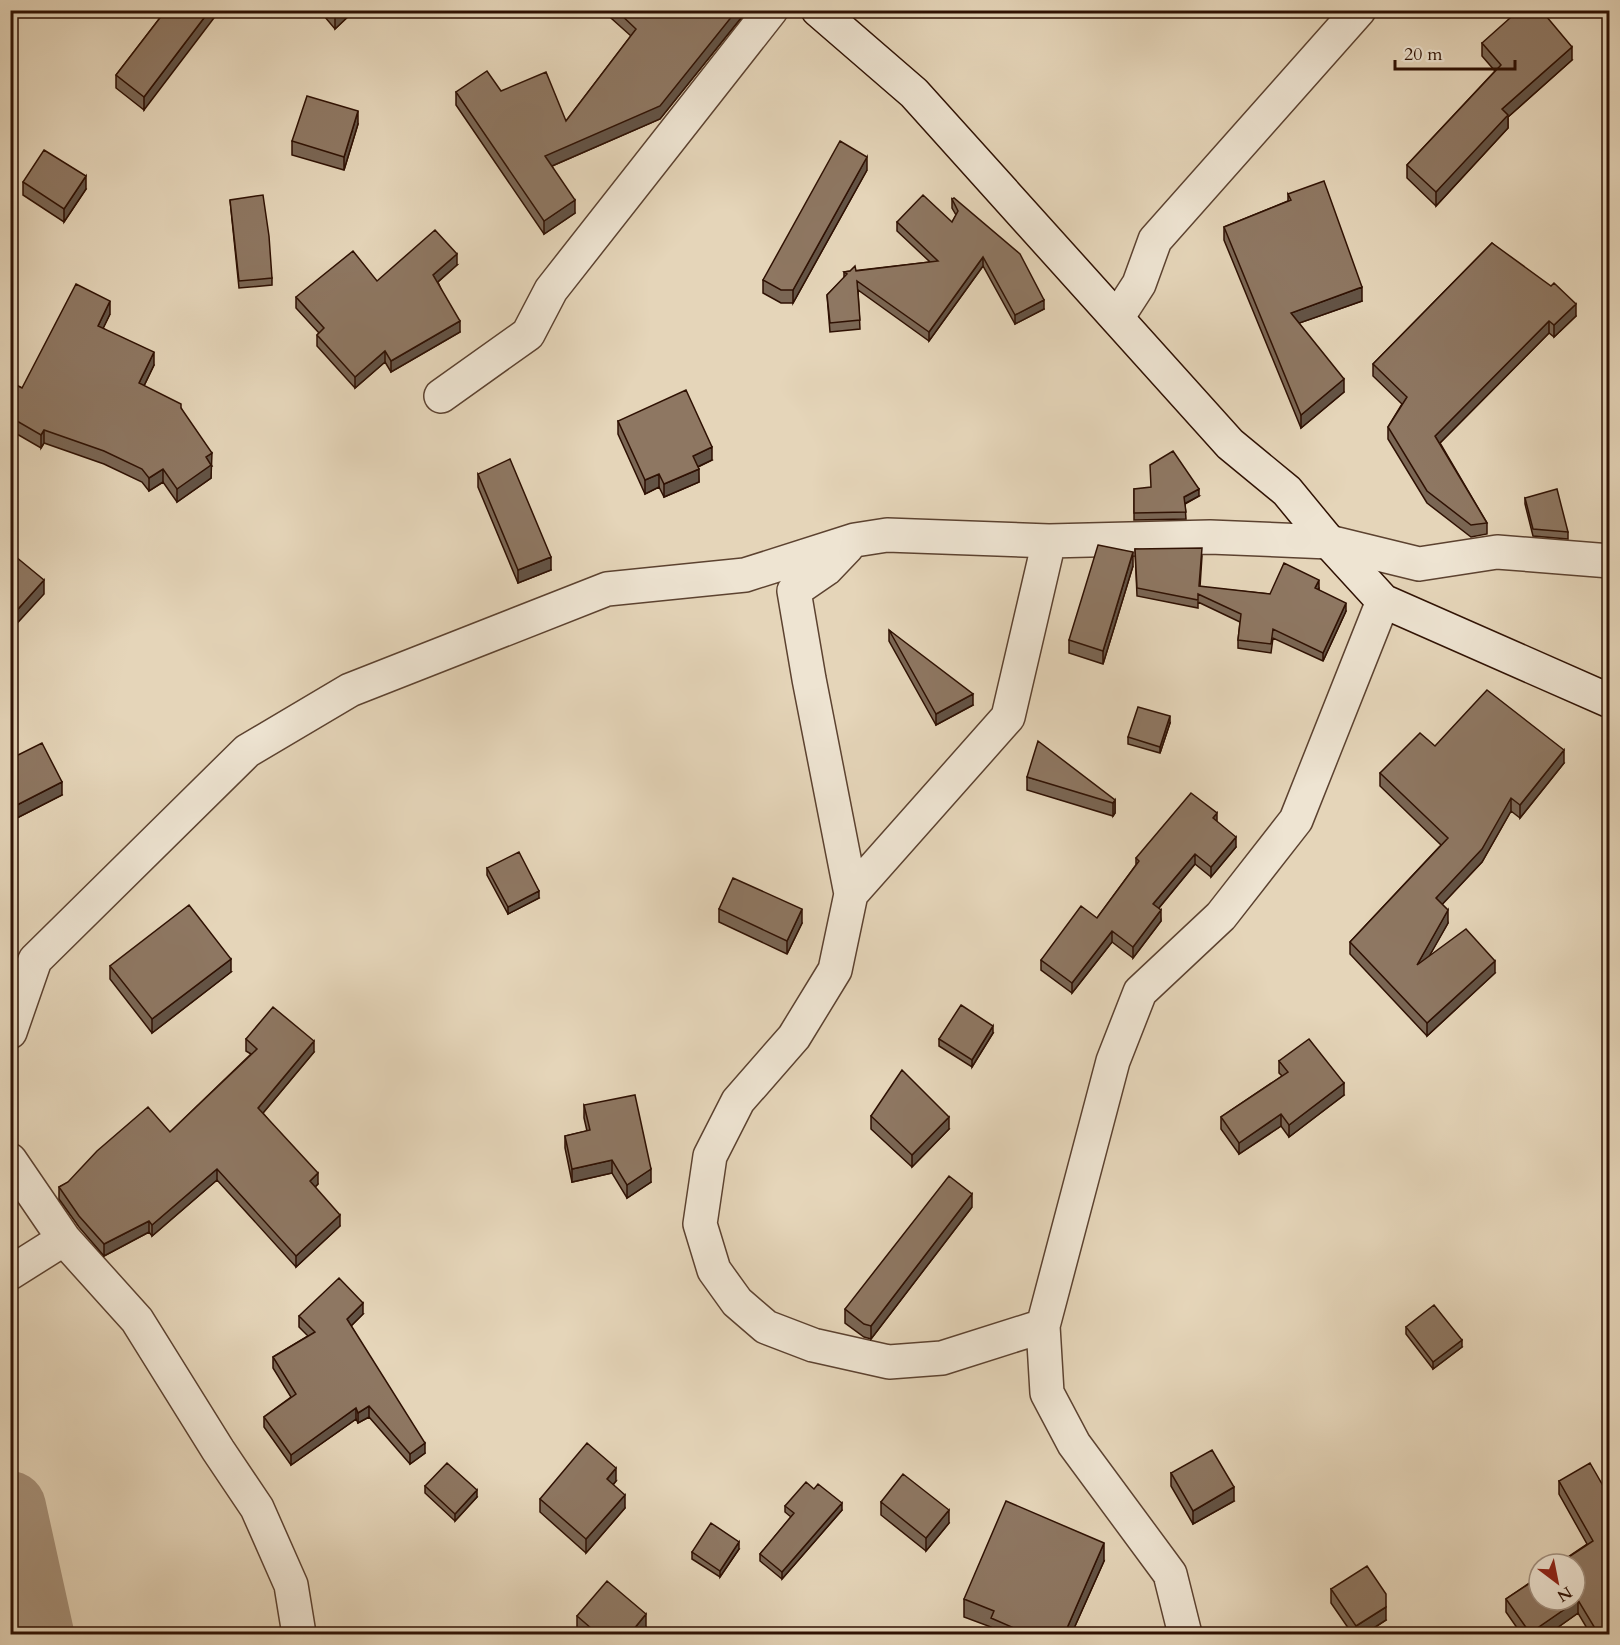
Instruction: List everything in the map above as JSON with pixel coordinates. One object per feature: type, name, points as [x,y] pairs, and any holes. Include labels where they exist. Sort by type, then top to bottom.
[{"type":"street","points":[[441,396],[528,334],[551,290],[771,10]]},
{"type":"street","points":[[818,10],[914,93],[1230,444],[1287,491],[1329,542],[1383,601],[1610,701]]},
{"type":"street","points":[[1117,318],[1139,284],[1155,240],[1359,10]]},
{"type":"street","points":[[10,1032],[35,960],[247,751],[350,690],[607,589],[745,575],[855,540],[887,534],[1049,541],[1210,537],[1329,542],[1419,564],[1497,552],[1610,561]]},
{"type":"street","points":[[855,540],[826,569],[794,591],[850,894],[836,970],[794,1037],[738,1101],[710,1156],[700,1224],[714,1270],[737,1302],[766,1327],[813,1345],[889,1362],[942,1358],[1043,1326]]},
{"type":"street","points":[[850,894],[1008,717],[1049,541]]},
{"type":"street","points":[[1185,1635],[1170,1574],[1074,1444],[1047,1392],[1043,1326],[1113,1061],[1140,992],[1221,916],[1296,820],[1383,601]]},
{"type":"street","points":[[10,1160],[64,1239],[137,1320],[257,1508],[291,1585],[299,1635]]},
{"type":"street","points":[[13,1272],[64,1239]]},
{"type":"building","points":[[166,10],[210,10],[144,97],[116,75]]},
{"type":"building","points":[[616,10],[737,10],[660,106],[545,156],[575,200],[544,221],[456,92],[487,71],[501,91],[546,72],[566,121],[636,29]]},
{"type":"building","points":[[1519,10],[1541,10],[1572,47],[1502,109],[1508,115],[1436,192],[1407,165],[1501,65],[1482,43]]},
{"type":"building","points":[[307,96],[358,111],[344,157],[292,141]]},
{"type":"building","points":[[840,141],[867,157],[793,290],[781,290],[763,280]]},
{"type":"building","points":[[44,150],[86,176],[64,209],[23,182]]},
{"type":"building","points":[[1324,181],[1362,287],[1291,313],[1344,379],[1301,415],[1224,227],[1291,200],[1288,194]]},
{"type":"building","points":[[263,195],[272,278],[239,281],[230,200]]},
{"type":"building","points":[[923,195],[952,222],[958,211],[952,199],[954,198],[1020,254],[1044,300],[1015,315],[983,257],[929,332],[857,281],[860,320],[830,323],[827,295],[847,274],[844,272],[850,271],[855,266],[856,271],[938,261],[897,222]]},
{"type":"building","points":[[435,230],[457,254],[433,275],[460,321],[391,361],[385,351],[355,377],[317,335],[324,328],[296,297],[353,251],[377,281]]},
{"type":"building","points":[[1492,243],[1551,286],[1554,283],[1576,304],[1554,325],[1549,321],[1435,436],[1487,523],[1471,525],[1427,491],[1388,427],[1407,397],[1373,364]]},
{"type":"building","points":[[76,284],[110,301],[98,326],[154,352],[139,383],[181,404],[181,408],[212,453],[206,457],[211,465],[177,489],[163,469],[149,478],[142,469],[104,451],[44,430],[41,435],[10,417],[10,382],[22,388]]},
{"type":"building","points":[[686,390],[712,447],[693,456],[699,469],[664,484],[659,474],[645,480],[618,421]]},
{"type":"building","points":[[1173,451],[1199,489],[1184,497],[1186,512],[1134,513],[1134,489],[1151,487],[1150,465]]},
{"type":"building","points":[[510,459],[551,557],[518,570],[478,474]]},
{"type":"building","points":[[1557,489],[1568,532],[1533,529],[1525,498]]},
{"type":"building","points":[[1098,545],[1133,552],[1103,651],[1069,640]]},
{"type":"building","points":[[1202,548],[1199,586],[1270,594],[1284,563],[1319,580],[1315,588],[1346,603],[1323,653],[1273,629],[1271,644],[1238,640],[1241,614],[1198,594],[1198,600],[1137,588],[1135,549]]},
{"type":"building","points":[[10,552],[44,580],[10,618]]},
{"type":"building","points":[[889,630],[973,694],[936,714]]},
{"type":"building","points":[[1487,690],[1564,750],[1520,805],[1511,798],[1482,849],[1436,898],[1448,910],[1417,965],[1466,929],[1495,961],[1427,1023],[1350,942],[1448,838],[1380,773],[1420,733],[1435,746]]},
{"type":"building","points":[[1138,707],[1170,716],[1160,747],[1128,737]]},
{"type":"building","points":[[1038,741],[1115,800],[1113,803],[1027,777]]},
{"type":"building","points":[[42,743],[62,782],[15,806],[10,797],[10,759]]},
{"type":"building","points":[[1191,793],[1217,813],[1213,818],[1236,837],[1211,867],[1195,854],[1153,904],[1161,910],[1133,947],[1112,931],[1072,983],[1041,960],[1081,906],[1097,918],[1139,861],[1136,858]]},
{"type":"building","points":[[519,852],[539,891],[508,907],[487,868]]},
{"type":"building","points":[[733,878],[802,909],[787,941],[719,909]]},
{"type":"building","points":[[189,905],[231,959],[152,1019],[110,966]]},
{"type":"building","points":[[961,1005],[993,1026],[972,1060],[939,1039]]},
{"type":"building","points":[[273,1007],[314,1041],[258,1108],[318,1173],[310,1181],[340,1215],[296,1256],[217,1169],[152,1225],[149,1221],[104,1244],[79,1216],[59,1187],[68,1182],[97,1151],[148,1107],[170,1132],[257,1049],[246,1039]]},
{"type":"building","points":[[1309,1039],[1344,1083],[1289,1125],[1281,1114],[1239,1143],[1221,1117],[1288,1072],[1279,1061]]},
{"type":"building","points":[[902,1070],[949,1117],[912,1155],[871,1116]]},
{"type":"building","points":[[635,1095],[651,1169],[627,1185],[612,1160],[572,1169],[565,1136],[590,1130],[584,1105]]},
{"type":"building","points":[[949,1176],[972,1194],[871,1326],[864,1324],[845,1309]]},
{"type":"building","points":[[339,1278],[363,1303],[347,1319],[425,1443],[410,1454],[369,1406],[358,1413],[356,1408],[291,1455],[264,1417],[296,1394],[273,1357],[315,1332],[299,1316]]},
{"type":"building","points":[[1434,1305],[1462,1340],[1433,1362],[1406,1327]]},
{"type":"building","points":[[587,1443],[616,1468],[607,1479],[625,1495],[586,1539],[540,1499]]},
{"type":"building","points":[[1212,1450],[1234,1487],[1193,1511],[1171,1473]]},
{"type":"building","points":[[447,1463],[477,1490],[455,1514],[425,1486]]},
{"type":"building","points":[[1590,1463],[1610,1498],[1610,1630],[1601,1635],[1585,1612],[1587,1552],[1576,1552],[1593,1541],[1559,1481]]},
{"type":"building","points":[[903,1474],[949,1510],[926,1538],[881,1502]]},
{"type":"building","points":[[806,1482],[814,1489],[818,1484],[842,1503],[782,1572],[760,1554],[794,1513],[785,1506]]},
{"type":"building","points":[[1006,1501],[1104,1543],[1064,1635],[1030,1635],[991,1618],[994,1611],[964,1599]]},
{"type":"building","points":[[711,1523],[739,1542],[720,1571],[692,1552]]},
{"type":"building","points":[[1367,1566],[1386,1594],[1386,1607],[1356,1626],[1331,1589]]},
{"type":"building","points":[[607,1581],[646,1614],[629,1635],[599,1635],[577,1616]]},
{"type":"building","points":[[1527,1585],[1527,1612],[1561,1612],[1530,1633],[1506,1599]]},
{"type":"waterway","points":[[10,1507],[38,1634]]}]
